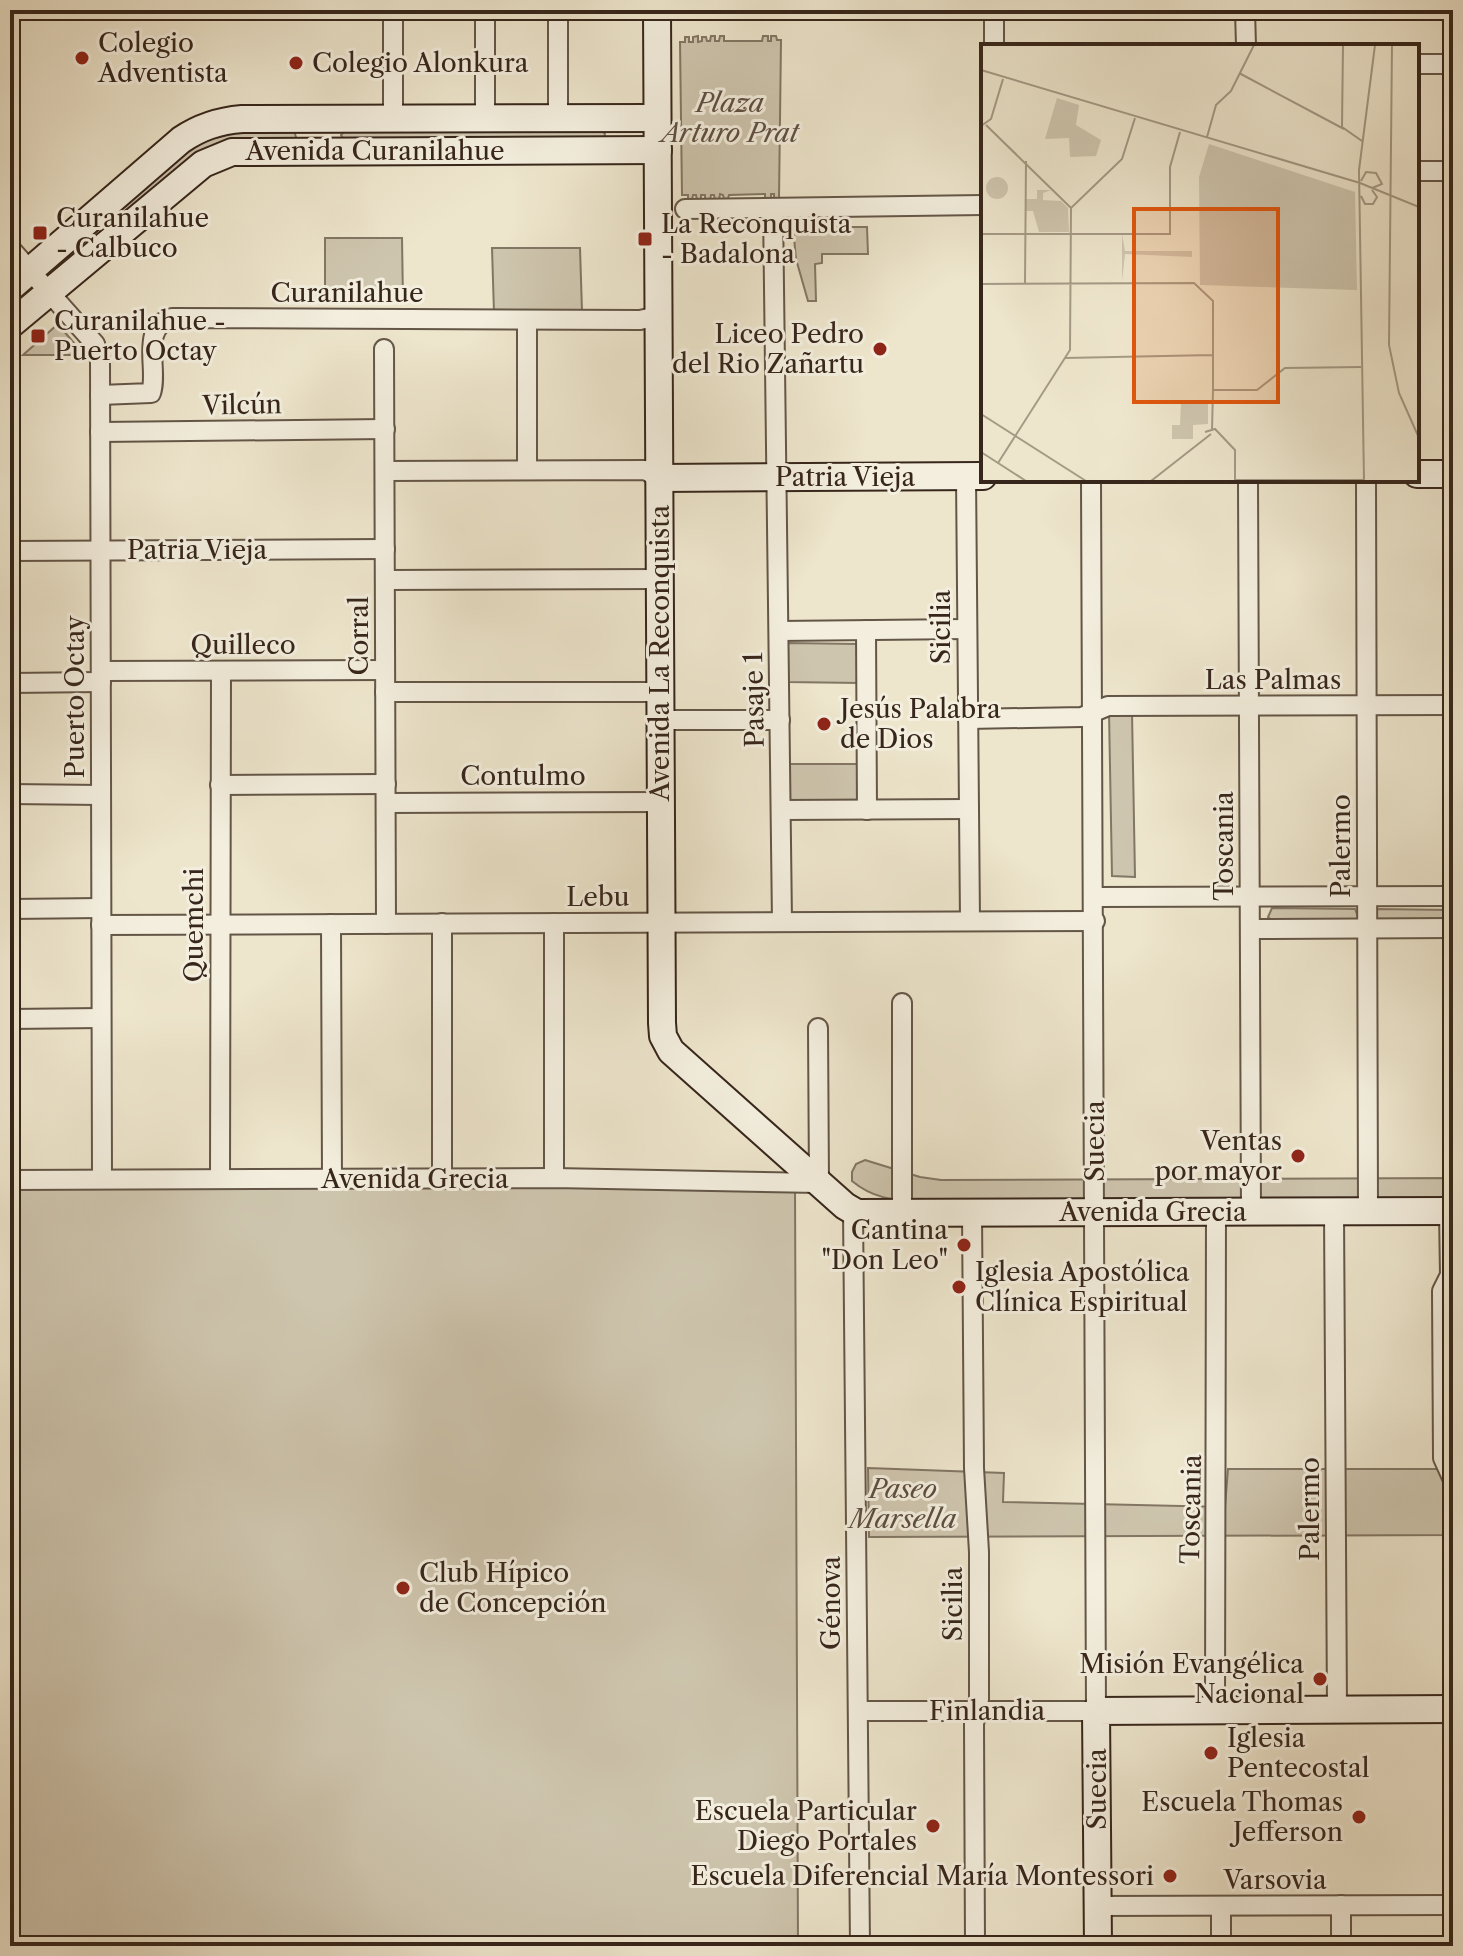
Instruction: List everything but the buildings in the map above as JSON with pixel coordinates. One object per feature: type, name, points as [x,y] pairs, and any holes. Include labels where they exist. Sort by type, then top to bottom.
[{"type":"main road","name":"Avenida La Reconquista","points":[[657,10],[662,1030],[666,1043],[677,1058],[853,1211]]},
{"type":"main road","name":"Avenida Curanilahue","points":[[20,279],[171,148],[200,128],[229,120],[657,118]]},
{"type":"main road","points":[[332,119],[332,150]]},
{"type":"main road","name":"Avenida Curanilahue","points":[[10,325],[212,159],[243,150],[658,150]]},
{"type":"main road","points":[[1419,474],[1453,474]]},
{"type":"main road","name":"Patria Vieja","points":[[659,478],[975,476]]},
{"type":"main road","name":"Avenida Grecia","points":[[853,1211],[902,1214],[1451,1211]]},
{"type":"main road","name":"Finlandia","points":[[1096,1711],[1453,1709]]},
{"type":"main road","name":"Suecia","points":[[1096,1711],[1098,1946]]},
{"type":"street","points":[[393,10],[393,118]]},
{"type":"street","points":[[485,10],[485,118]]},
{"type":"street","points":[[558,10],[558,118]]},
{"type":"street","points":[[994,10],[994,44]]},
{"type":"street","points":[[1245,10],[1246,44]]},
{"type":"street","points":[[1419,64],[1453,64]]},
{"type":"street","points":[[1419,171],[1453,171]]},
{"type":"street","points":[[685,209],[981,205]]},
{"type":"street","points":[[773,208],[777,477]]},
{"type":"street","name":"Puerto Octay","points":[[10,248],[20,279],[50,293],[98,349],[102,1179]]},
{"type":"street","name":"Curanilahue","points":[[100,395],[151,393],[154,333],[163,321],[172,318],[640,320],[658,316]]},
{"type":"street","points":[[527,320],[527,470]]},
{"type":"street","name":"Corral","points":[[384,349],[386,924]]},
{"type":"street","name":"Vilcún","points":[[100,432],[385,429]]},
{"type":"street","points":[[385,471],[645,470],[659,478]]},
{"type":"street","name":"Sicilia","points":[[970,921],[967,629],[975,476]]},
{"type":"street","name":"Pasaje 1","points":[[777,477],[782,922]]},
{"type":"street","name":"Suecia","points":[[1091,482],[1096,1711]]},
{"type":"street","name":"Toscania","points":[[1248,482],[1251,1212]]},
{"type":"street","name":"Palermo","points":[[1366,482],[1368,1211]]},
{"type":"street","name":"Patria Vieja","points":[[10,551],[385,549]]},
{"type":"street","points":[[385,580],[660,579]]},
{"type":"street","points":[[779,631],[967,629]]},
{"type":"street","points":[[866,630],[867,810]]},
{"type":"street","name":"Quilleco","points":[[10,683],[221,671],[385,670]]},
{"type":"street","name":"Quemchi","points":[[220,1179],[221,671]]},
{"type":"street","points":[[385,692],[660,692]]},
{"type":"street","name":"Las Palmas","points":[[1093,711],[1108,706],[1453,705]]},
{"type":"street","points":[[968,719],[1082,717],[1093,711]]},
{"type":"street","points":[[660,720],[780,720]]},
{"type":"street","name":"Contulmo","points":[[220,785],[661,802]]},
{"type":"street","points":[[10,794],[101,795]]},
{"type":"street","points":[[781,810],[969,809]]},
{"type":"street","points":[[1095,897],[1453,896]]},
{"type":"street","name":"Lebu","points":[[10,909],[220,924],[1095,921]]},
{"type":"street","points":[[442,923],[442,1179]]},
{"type":"street","points":[[554,923],[554,1178]]},
{"type":"street","points":[[331,924],[332,1179]]},
{"type":"street","points":[[1250,929],[1453,928]]},
{"type":"street","points":[[902,1003],[902,1214]]},
{"type":"street","points":[[10,1019],[101,1018]]},
{"type":"street","points":[[818,1028],[819,1183]]},
{"type":"street","name":"Avenida Grecia","points":[[10,1180],[554,1178],[819,1183]]},
{"type":"street","name":"Génova","points":[[853,1211],[860,1946]]},
{"type":"street","name":"Palermo","points":[[1334,1211],[1337,1709]]},
{"type":"street","points":[[1451,1211],[1451,1277],[1442,1291],[1443,1458],[1453,1480]]},
{"type":"street","name":"Toscania","points":[[1215,1710],[1216,1212]]},
{"type":"street","name":"Sicilia","points":[[972,1213],[974,1468],[979,1552],[974,1724],[975,1946]]},
{"type":"street","name":"Finlandia","points":[[858,1711],[1096,1711]]},
{"type":"street","points":[[1341,1905],[1341,1946]]},
{"type":"street","name":"Varsovia","points":[[1098,1906],[1453,1905]]},
{"type":"street","points":[[1221,1906],[1221,1946]]},
{"type":"green space","name":"Plaza Arturo Prat","points":[[698,36],[698,42],[702,41],[702,37],[710,41],[711,36],[715,36],[715,41],[719,41],[720,36],[724,36],[724,41],[762,41],[763,36],[768,36],[768,41],[771,41],[771,36],[781,40],[779,198],[771,194],[771,199],[765,199],[765,194],[729,195],[728,199],[724,199],[720,194],[719,200],[715,200],[714,195],[710,200],[701,195],[701,200],[697,200],[693,195],[692,200],[688,200],[688,195],[682,195],[680,42],[685,42],[685,37],[689,37],[689,42],[693,42],[693,37]]},
{"type":"green space","points":[[346,129],[602,131],[605,134],[604,138],[344,140],[341,135]]},
{"type":"green space","points":[[237,130],[294,131],[296,137],[237,139],[206,148],[62,267],[58,262],[187,152],[217,135]]},
{"type":"green space","points":[[793,227],[867,227],[868,254],[822,254],[822,263],[815,264],[816,301],[808,301],[796,259]]},
{"type":"green space","points":[[325,238],[402,238],[403,301],[325,300]]},
{"type":"green space","points":[[492,248],[580,248],[582,311],[494,313]]},
{"type":"green space","points":[[58,324],[84,355],[23,355]]},
{"type":"green space","points":[[787,643],[860,644],[860,683],[787,682]]},
{"type":"green space","points":[[1109,712],[1132,712],[1135,877],[1112,876]]},
{"type":"green space","points":[[788,764],[861,764],[862,801],[789,803]]},
{"type":"green space","points":[[1272,908],[1355,909],[1358,917],[1355,922],[1273,922],[1268,917]]},
{"type":"green space","points":[[1376,909],[1453,910],[1453,923],[1377,922]]},
{"type":"green space","points":[[865,1160],[920,1177],[941,1180],[1453,1178],[1453,1201],[929,1203],[888,1198],[861,1188],[852,1181],[852,1172],[856,1164]]},
{"type":"green space","name":"Club Hípico de Concepción","points":[[795,1185],[798,1946],[10,1946],[10,1187]]},
{"type":"green space","name":"Paseo Marsella","points":[[868,1468],[1004,1473],[1003,1502],[1225,1507],[1228,1469],[1453,1469],[1453,1535],[869,1537]]},
{"type":"place","name":"Colegio Adventista","points":[[82,58]]},
{"type":"place","name":"Colegio Alonkura","points":[[296,63]]},
{"type":"place","name":"Curanilahue - Calbuco","points":[[40,233]]},
{"type":"place","name":"La Reconquista - Badalona","points":[[645,239]]},
{"type":"place","name":"Curanilahue - Puerto Octay","points":[[38,336]]},
{"type":"place","name":"Liceo Pedro del Rio Zañartu","points":[[880,349]]},
{"type":"place","name":"Jesús Palabra de Dios","points":[[824,724]]},
{"type":"place","name":"Ventas por mayor","points":[[1298,1156]]},
{"type":"place","name":"Cantina \"Don Leo\"","points":[[964,1245]]},
{"type":"place","name":"Iglesia Apostólica Clínica Espiritual","points":[[959,1287]]},
{"type":"place","name":"Club Hípico de Concepción","points":[[403,1588]]},
{"type":"place","name":"Misión Evangélica Nacional","points":[[1320,1679]]},
{"type":"place","name":"Iglesia Pentecostal","points":[[1211,1753]]},
{"type":"place","name":"Escuela Thomas Jefferson","points":[[1359,1817]]},
{"type":"place","name":"Escuela Particular Diego Portales","points":[[933,1826]]},
{"type":"place","name":"Escuela Diferencial María Montessori","points":[[1170,1876]]}]
